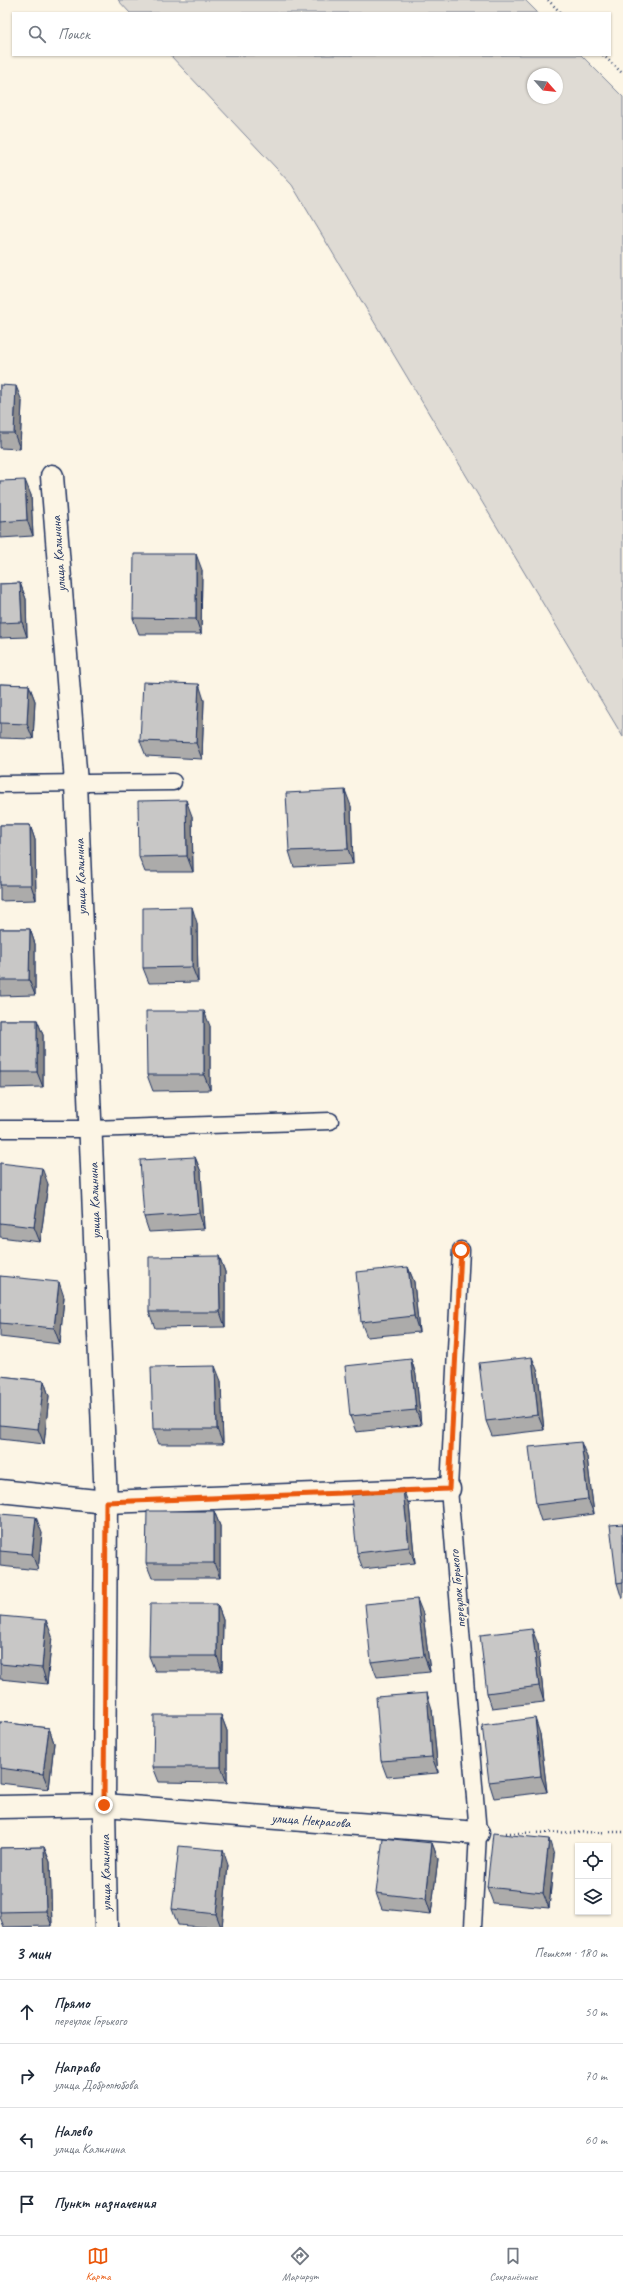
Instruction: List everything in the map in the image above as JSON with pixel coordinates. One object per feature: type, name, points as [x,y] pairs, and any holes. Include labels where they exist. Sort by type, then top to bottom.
[{"type":"street","name":"улица Калинина","points":[[52,476],[76,783],[106,1502],[104,1805],[106,1927]]},
{"type":"street","points":[[0,1491],[106,1502],[449,1489]]},
{"type":"street","name":"улица Некрасова","points":[[0,1807],[104,1805],[478,1833]]},
{"type":"lane","points":[[0,784],[173,782]]},
{"type":"lane","points":[[0,1129],[91,1129],[330,1121]]},
{"type":"lane","name":"переулок Горького","points":[[461,1250],[449,1489],[478,1833],[473,1927]]},
{"type":"path","points":[[548,0],[560,12]]},
{"type":"path","points":[[605,56],[623,74]]},
{"type":"path","points":[[478,1833],[623,1832]]},
{"type":"shaded area","points":[[118,0],[525,0],[537,12],[129,12]]},
{"type":"shaded area","points":[[171,56],[582,56],[623,97],[623,737],[292,185]]},
{"type":"building","points":[[0,385],[16,386],[14,433],[0,433]]},
{"type":"building","points":[[25,480],[27,520],[0,522],[0,481]]},
{"type":"building","points":[[134,554],[196,554],[196,619],[133,618]]},
{"type":"building","points":[[20,583],[22,622],[0,623],[0,584]]},
{"type":"building","points":[[143,682],[199,684],[196,743],[140,741]]},
{"type":"building","points":[[0,684],[29,685],[27,724],[0,723]]},
{"type":"building","points":[[345,790],[348,849],[289,851],[286,793]]},
{"type":"building","points":[[186,800],[187,856],[139,857],[138,801]]},
{"type":"building","points":[[0,825],[30,825],[31,885],[0,885]]},
{"type":"building","points":[[192,907],[192,967],[143,968],[143,908]]},
{"type":"building","points":[[0,929],[30,929],[29,980],[0,980]]},
{"type":"building","points":[[146,1011],[204,1011],[204,1075],[147,1075]]},
{"type":"building","points":[[0,1020],[37,1020],[37,1072],[0,1072]]},
{"type":"building","points":[[195,1157],[199,1213],[144,1217],[140,1160]]},
{"type":"building","points":[[0,1163],[42,1168],[34,1227],[0,1223]]},
{"type":"building","points":[[219,1256],[220,1312],[149,1312],[149,1257]]},
{"type":"building","points":[[408,1267],[414,1316],[361,1322],[356,1272]]},
{"type":"building","points":[[0,1276],[59,1282],[54,1328],[0,1323]]},
{"type":"building","points":[[532,1357],[538,1415],[486,1421],[479,1363]]},
{"type":"building","points":[[411,1359],[416,1410],[350,1416],[345,1366]]},
{"type":"building","points":[[215,1366],[217,1429],[153,1429],[151,1367]]},
{"type":"building","points":[[0,1376],[44,1381],[38,1429],[0,1425]]},
{"type":"building","points":[[581,1442],[588,1499],[536,1505],[529,1447]]},
{"type":"building","points":[[403,1489],[409,1547],[357,1553],[351,1495]]},
{"type":"building","points":[[147,1511],[214,1511],[214,1563],[146,1563]]},
{"type":"building","points":[[0,1514],[36,1517],[32,1554],[0,1551]]},
{"type":"building","points":[[623,1524],[623,1582],[617,1583],[610,1525]]},
{"type":"building","points":[[417,1599],[424,1656],[371,1662],[365,1604]]},
{"type":"building","points":[[150,1604],[217,1604],[217,1656],[149,1656]]},
{"type":"building","points":[[0,1616],[46,1620],[42,1668],[0,1664]]},
{"type":"building","points":[[532,1629],[539,1686],[487,1693],[480,1635]]},
{"type":"building","points":[[427,1693],[432,1757],[381,1761],[376,1697]]},
{"type":"building","points":[[154,1715],[221,1715],[221,1767],[153,1767]]},
{"type":"building","points":[[535,1718],[541,1776],[489,1782],[482,1725]]},
{"type":"building","points":[[0,1722],[49,1728],[43,1774],[0,1768]]},
{"type":"building","points":[[493,1833],[549,1839],[543,1893],[487,1887]]},
{"type":"building","points":[[383,1838],[432,1843],[426,1899],[376,1893]]},
{"type":"building","points":[[179,1846],[223,1850],[216,1914],[172,1909]]},
{"type":"building","points":[[44,1847],[46,1911],[0,1912],[0,1848]]},
{"type":"route","points":[[104,1805],[106,1502],[449,1489],[461,1250]]}]
